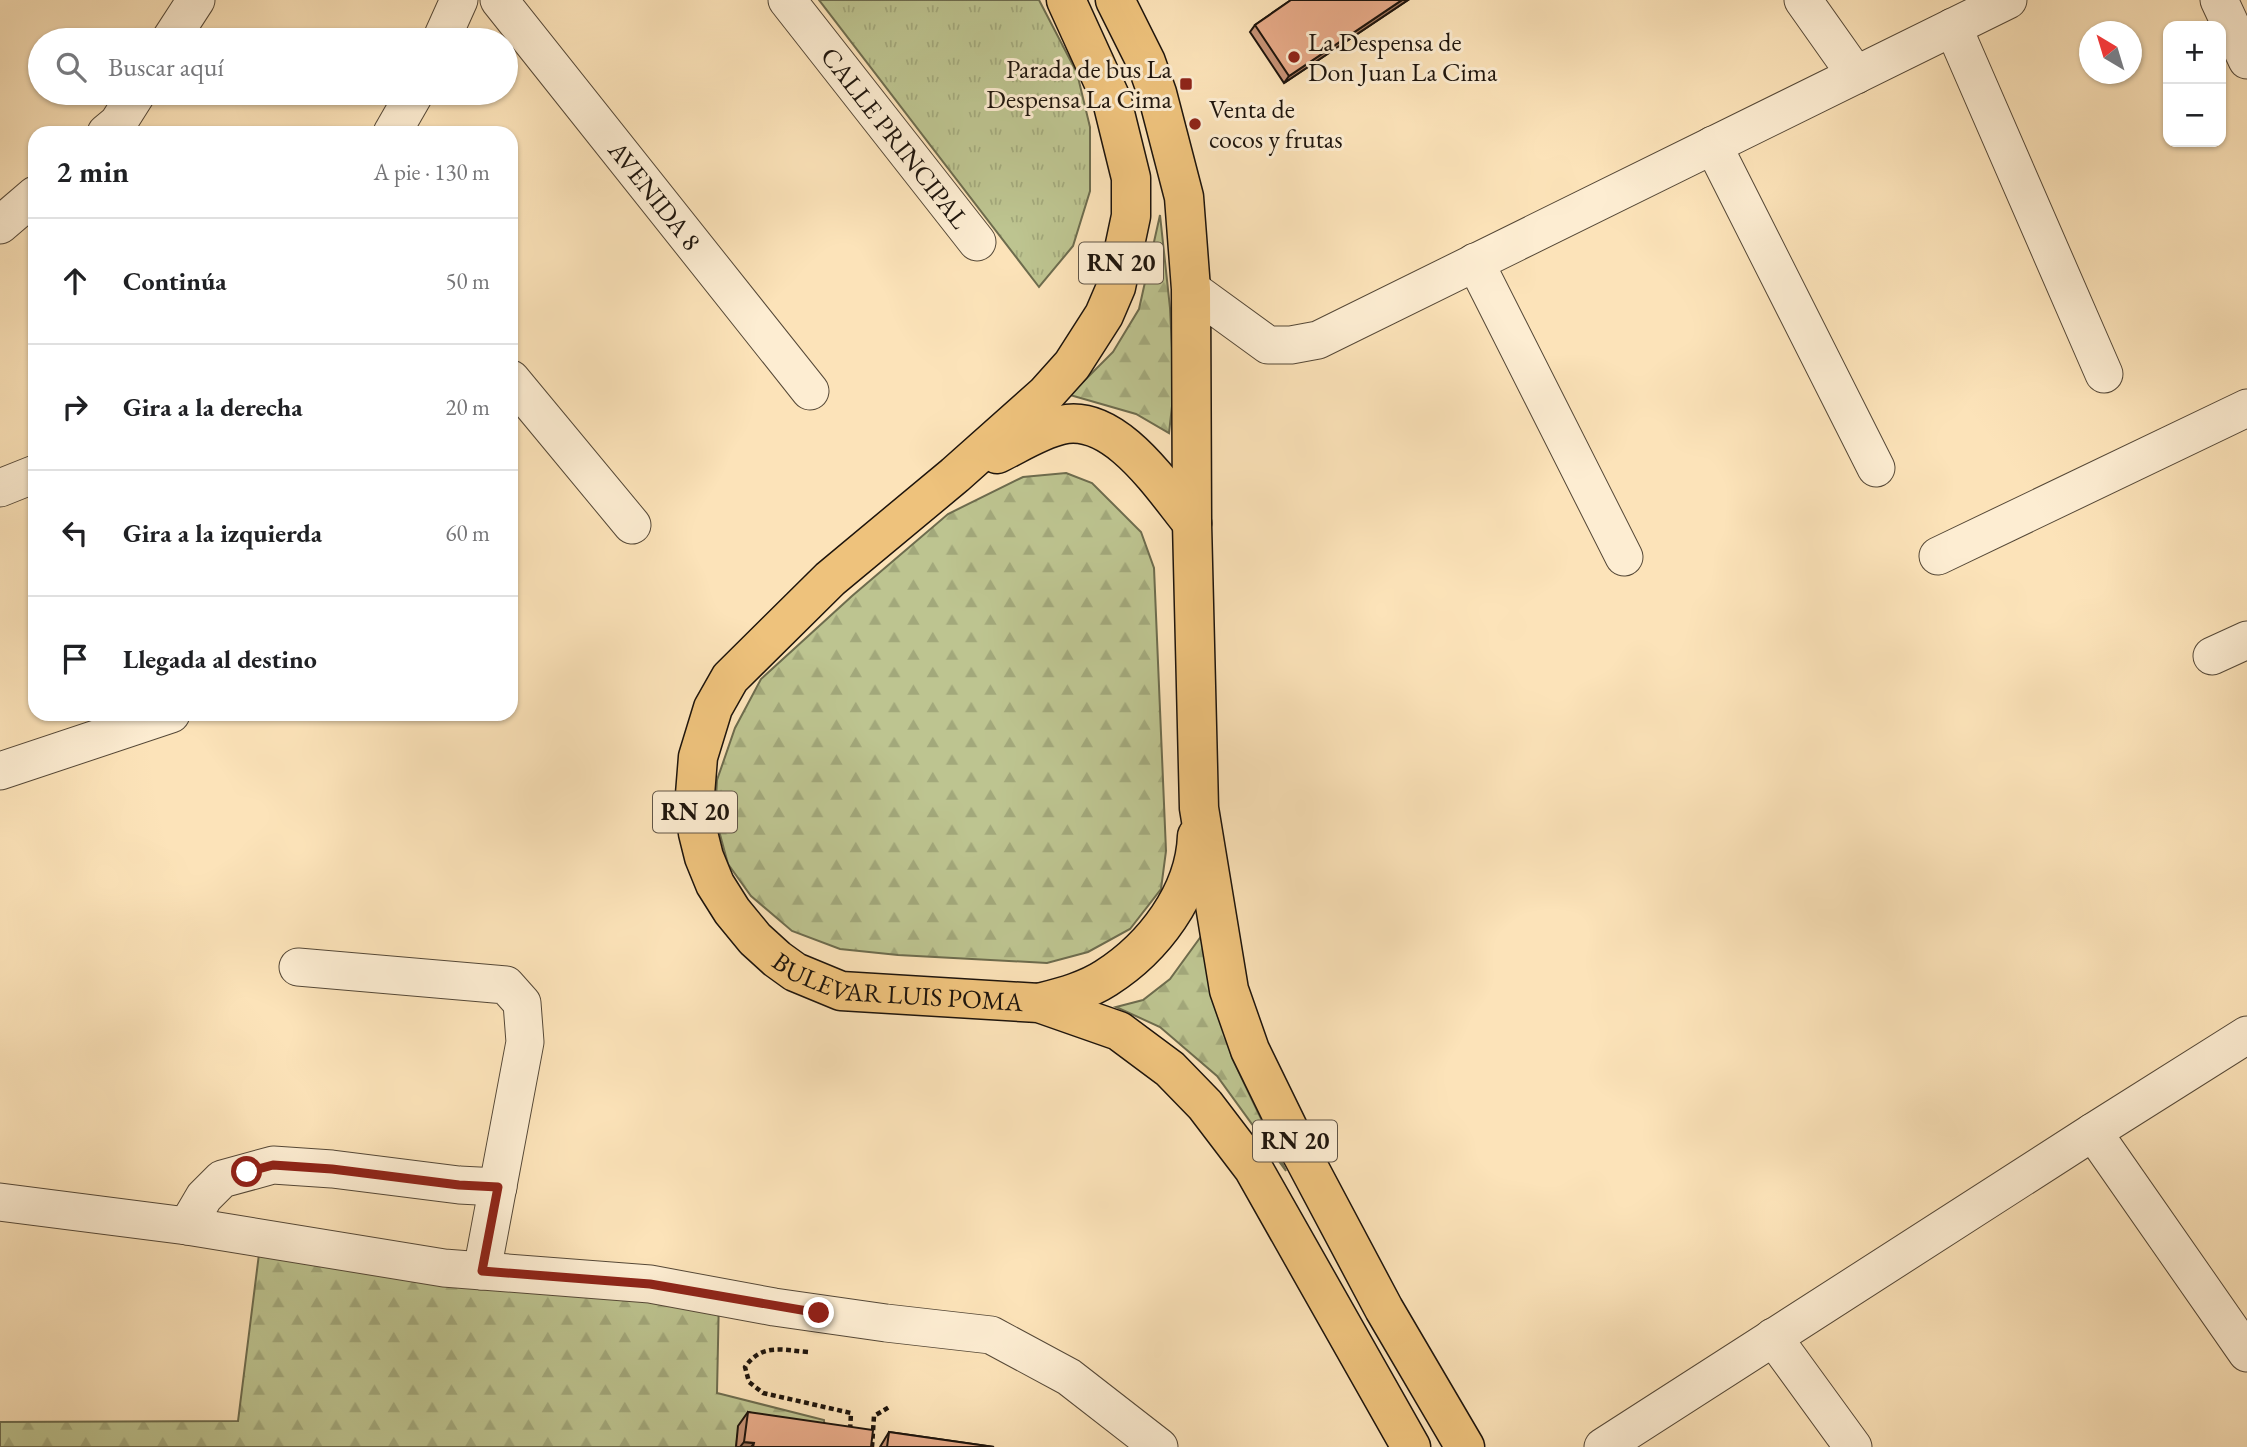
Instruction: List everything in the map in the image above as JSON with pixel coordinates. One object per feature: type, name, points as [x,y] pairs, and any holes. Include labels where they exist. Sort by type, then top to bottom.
[{"type":"highway","name":"RN 20","points":[[955,475],[1046,394],[1072,365],[1104,315],[1116,288],[1130,216],[1131,177],[1112,101],[1066,0]]},
{"type":"highway","name":"RN 20","points":[[1115,0],[1146,62],[1169,132],[1184,197],[1191,289],[1192,523],[1199,808],[1228,990],[1250,1050],[1290,1132],[1384,1309],[1465,1447]]},
{"type":"highway","points":[[955,475],[1042,433],[1062,425],[1084,423],[1104,431],[1132,452],[1192,523]]},
{"type":"highway","name":"BULEVAR LUIS POMA","points":[[955,475],[830,579],[730,678],[713,708],[698,757],[694,807],[704,857],[715,884],[732,911],[776,959],[795,972],[841,991],[1040,1003],[1119,1031],[1170,1069],[1205,1105],[1253,1168],[1411,1447]]},
{"type":"highway","points":[[1040,1003],[1073,994],[1104,980],[1132,960],[1156,935],[1175,907],[1189,875],[1197,842],[1199,808]]},
{"type":"street","points":[[178,28],[195,0]]},
{"type":"street","points":[[446,28],[459,0]]},
{"type":"street","name":"AVENIDA 8","points":[[499,0],[810,391]]},
{"type":"street","name":"CALLE PRINCIPAL","points":[[787,0],[977,242]]},
{"type":"street","points":[[1803,0],[1856,75]]},
{"type":"street","points":[[1191,289],[1268,345],[1291,345],[1318,340],[2008,0]]},
{"type":"street","points":[[2219,0],[2247,60]]},
{"type":"street","points":[[1953,27],[2104,374]]},
{"type":"street","points":[[114,126],[129,105]]},
{"type":"street","points":[[396,126],[408,105]]},
{"type":"street","points":[[1713,145],[1876,468]]},
{"type":"street","points":[[0,225],[28,201]]},
{"type":"street","points":[[1475,262],[1625,557]]},
{"type":"street","points":[[518,387],[632,525]]},
{"type":"street","points":[[1938,556],[2247,408]]},
{"type":"street","points":[[0,488],[28,477]]},
{"type":"street","points":[[2212,656],[2247,640]]},
{"type":"street","points":[[0,771],[150,721]]},
{"type":"street","points":[[298,967],[506,985],[522,1003],[525,1042],[482,1271]]},
{"type":"street","points":[[1603,1447],[2247,1035]]},
{"type":"street","points":[[2093,1132],[2247,1353]]},
{"type":"street","points":[[187,1226],[204,1196],[222,1179],[273,1165],[498,1187]]},
{"type":"street","points":[[0,1202],[187,1226],[444,1268],[650,1284],[799,1310],[991,1335],[1069,1377],[1159,1447]]},
{"type":"street","points":[[1773,1337],[1853,1447]]},
{"type":"path","points":[[811,1353],[771,1349],[754,1354],[745,1367],[748,1381],[763,1393],[851,1413],[850,1439]]},
{"type":"path","points":[[872,1447],[874,1416],[891,1406]]},
{"type":"green space","points":[[819,0],[1039,0],[1077,73],[1090,127],[1090,191],[1073,246],[1039,287]]},
{"type":"green space","points":[[1160,215],[1170,308],[1174,388],[1169,433],[1136,414],[1070,395],[1113,352],[1139,309]]},
{"type":"green space","points":[[1066,473],[1092,483],[1141,532],[1154,568],[1166,851],[1161,889],[1130,929],[1088,952],[1047,963],[840,949],[792,931],[751,896],[728,864],[715,816],[717,780],[735,728],[761,679],[948,514],[1023,477]]},
{"type":"green space","points":[[1202,935],[1232,1058],[1286,1171],[1217,1076],[1160,1027],[1116,1007],[1143,1000],[1170,979]]},
{"type":"green space","points":[[261,1238],[719,1296],[717,1393],[824,1420],[825,1438],[739,1426],[736,1447],[0,1447],[0,1422],[238,1421]]},
{"type":"building","name":"La Despensa de Don Juan La Cima","points":[[1291,0],[1402,0],[1289,76],[1255,25]]},
{"type":"building","points":[[748,1412],[873,1430],[871,1447],[753,1447],[754,1443],[744,1442]]},
{"type":"building","points":[[889,1432],[994,1447],[887,1447]]},
{"type":"place","name":"La Despensa de Don Juan La Cima","points":[[1294,57]]},
{"type":"place","name":"Parada de bus La Despensa La Cima","points":[[1186,84]]},
{"type":"place","name":"Venta de cocos y frutas","points":[[1195,124]]},
{"type":"route","points":[[247,1172],[273,1165],[498,1187],[482,1271],[650,1284],[819,1313]]}]
